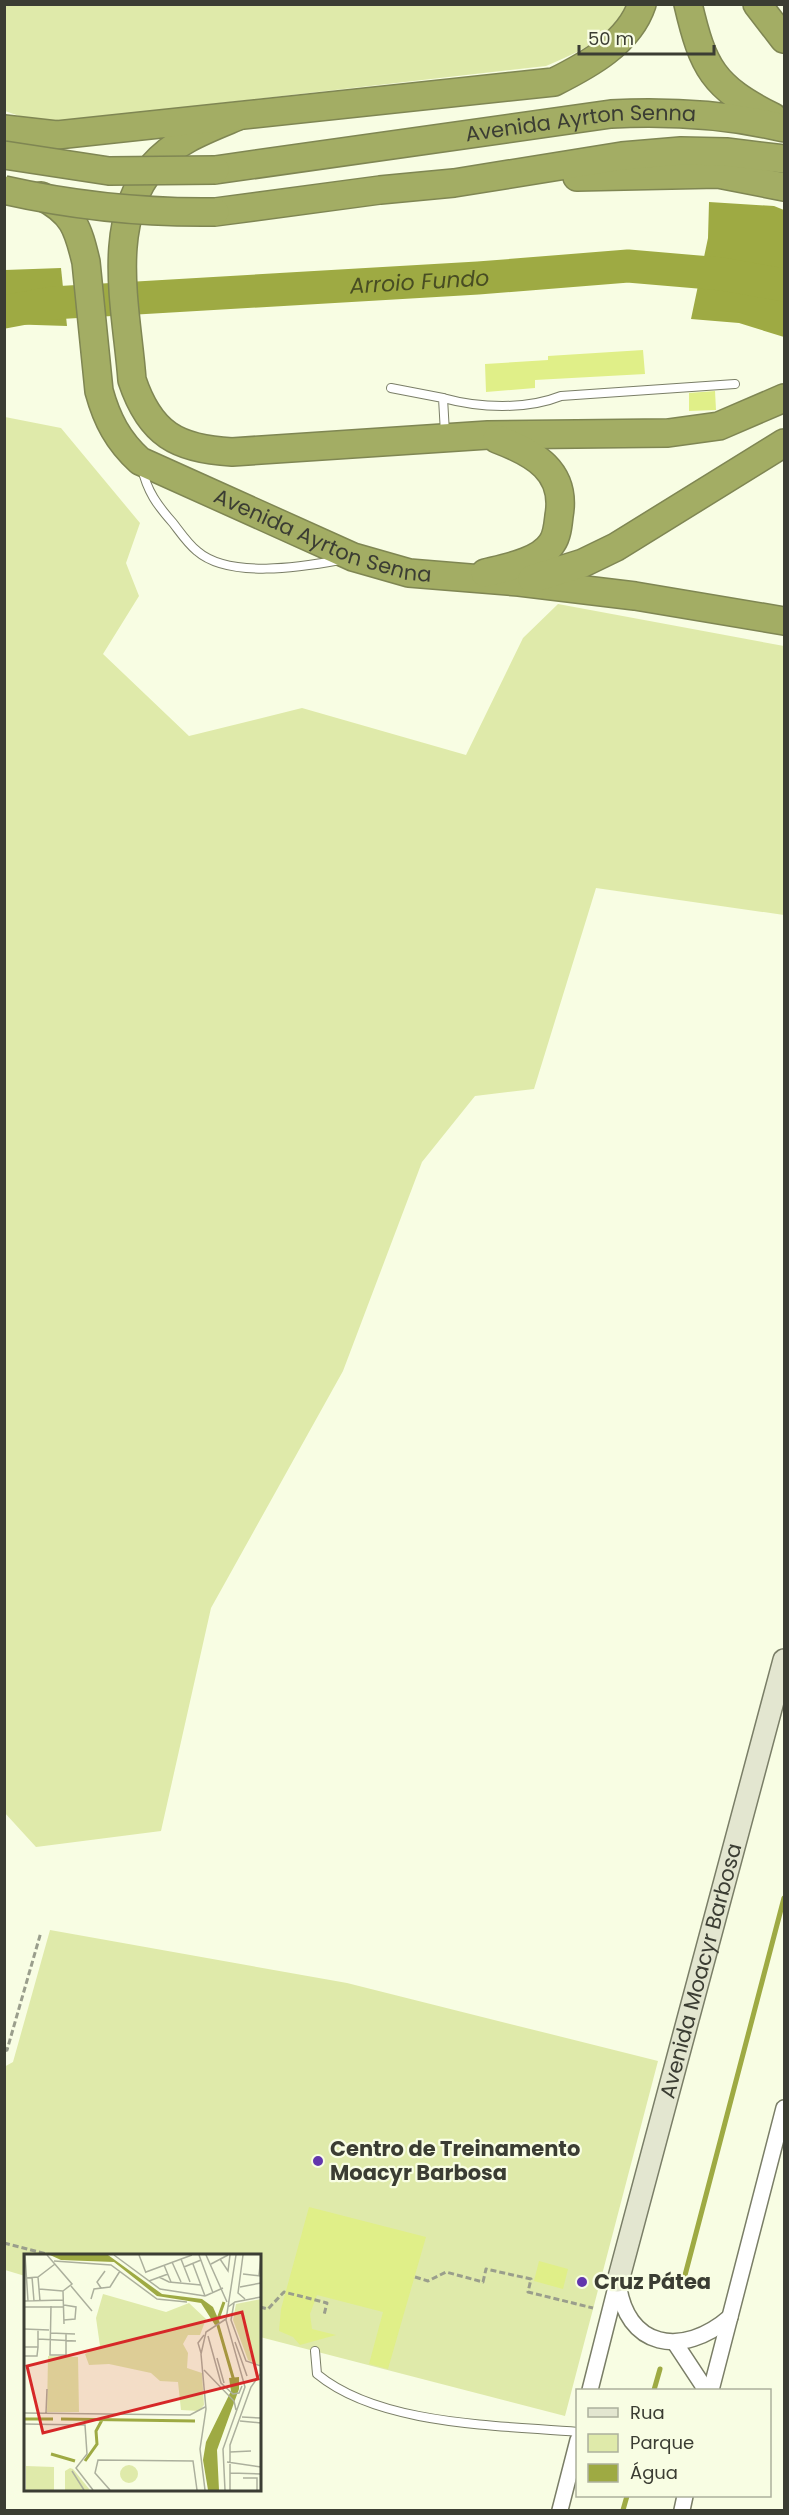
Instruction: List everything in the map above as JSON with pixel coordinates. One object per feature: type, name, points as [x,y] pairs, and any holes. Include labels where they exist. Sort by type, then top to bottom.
[{"type":"highway","points":[[4,129],[57,135],[554,82],[589,65],[617,42],[638,16],[642,4]]},
{"type":"highway","points":[[687,4],[698,48],[710,71],[730,92],[784,123]]},
{"type":"highway","points":[[757,4],[784,39]]},
{"type":"highway","name":"Avenida Ayrton Senna","points":[[4,154],[109,171],[167,172],[215,170],[611,114],[663,111],[714,114],[784,128]]},
{"type":"highway","points":[[236,117],[190,137],[153,165],[140,186],[126,219],[122,242],[132,380],[139,402],[156,427],[177,441],[195,448],[232,452],[488,435],[668,433],[719,426],[780,401]]},
{"type":"highway","name":"Avenida Ayrton Senna","points":[[4,190],[98,208],[215,212],[380,189],[454,183],[622,156],[681,151],[726,152],[784,159]]},
{"type":"highway","points":[[454,183],[718,174],[784,187]]},
{"type":"highway","name":"Avenida Ayrton Senna","points":[[4,178],[62,206],[73,221],[86,262],[99,391],[113,430],[125,448],[140,460],[353,557],[410,573],[519,582],[635,596],[784,621]]},
{"type":"highway","points":[[466,577],[520,564],[540,554],[552,544],[560,510],[559,488],[553,472],[524,449],[488,435]]},
{"type":"highway","points":[[519,582],[583,563],[616,547],[784,443]]},
{"type":"street","name":"Avenida Moacyr Barbosa","points":[[591,2389],[784,1660]]},
{"type":"street","points":[[712,2389],[784,2108]]},
{"type":"street","name":"Avenida Moacyr Barbosa","points":[[618,2281],[622,2305],[633,2324],[651,2337],[675,2343]]},
{"type":"street","points":[[705,2389],[675,2343],[702,2336],[730,2317]]},
{"type":"street","points":[[560,2511],[576,2448]]},
{"type":"lane","points":[[391,388],[466,405],[495,406],[548,401],[561,396],[735,384]]},
{"type":"lane","points":[[443,398],[446,438]]},
{"type":"lane","points":[[140,460],[147,488],[158,506],[198,552],[220,562],[265,568],[296,568],[353,557]]},
{"type":"lane","points":[[315,2351],[317,2374],[333,2388],[414,2416],[576,2432]]},
{"type":"path","points":[[4,2051],[7,2050],[41,1932]]},
{"type":"path","points":[[4,2243],[46,2254]]},
{"type":"path","points":[[415,2277],[428,2281],[446,2272],[483,2282],[486,2269],[531,2279],[528,2292],[593,2308]]},
{"type":"path","points":[[261,2307],[268,2309],[284,2292],[327,2303],[324,2315]]},
{"type":"green space","points":[[5,5],[626,5],[619,17],[602,36],[571,55],[546,66],[62,121],[28,119],[5,111]]},
{"type":"green space","points":[[5,417],[61,428],[140,523],[126,563],[139,596],[103,654],[189,736],[302,708],[466,755],[523,638],[558,604],[784,646],[784,915],[596,888],[534,1089],[475,1096],[422,1162],[343,1371],[211,1608],[161,1831],[36,1847],[4,1812]]},
{"type":"green space","name":"Centro de Treinamento Moacyr Barbosa","points":[[50,1930],[347,1983],[658,2061],[565,2416],[261,2337],[261,2254],[24,2254],[24,2276],[5,2270],[4,2067],[13,2062]]},
{"type":"water","points":[[709,202],[774,206],[784,210],[784,337],[739,323],[691,319],[708,238]]},
{"type":"water","points":[[61,268],[67,326],[5,324],[5,270]]},
{"type":"building","points":[[643,350],[645,374],[535,380],[535,388],[486,392],[485,364],[548,360],[548,356]]},
{"type":"building","points":[[715,391],[716,410],[689,411],[689,393]]},
{"type":"building","points":[[309,2207],[426,2237],[388,2369],[369,2364],[383,2312],[317,2295],[310,2314],[312,2329],[336,2335],[300,2345],[293,2337],[279,2331],[281,2309]]},
{"type":"building","points":[[539,2261],[568,2269],[563,2289],[534,2281]]},
{"type":"waterway","name":"Arroio Fundo","points":[[4,312],[52,303],[478,278],[628,266],[722,274],[784,285]]},
{"type":"waterway","points":[[684,2279],[784,1898]]},
{"type":"waterway","points":[[654,2389],[660,2369]]},
{"type":"waterway","points":[[623,2510],[627,2497]]},
{"type":"place","name":"Centro de Treinamento Moacyr Barbosa","points":[[318,2161]]},
{"type":"place","name":"Cruz Pátea","points":[[582,2282]]}]
